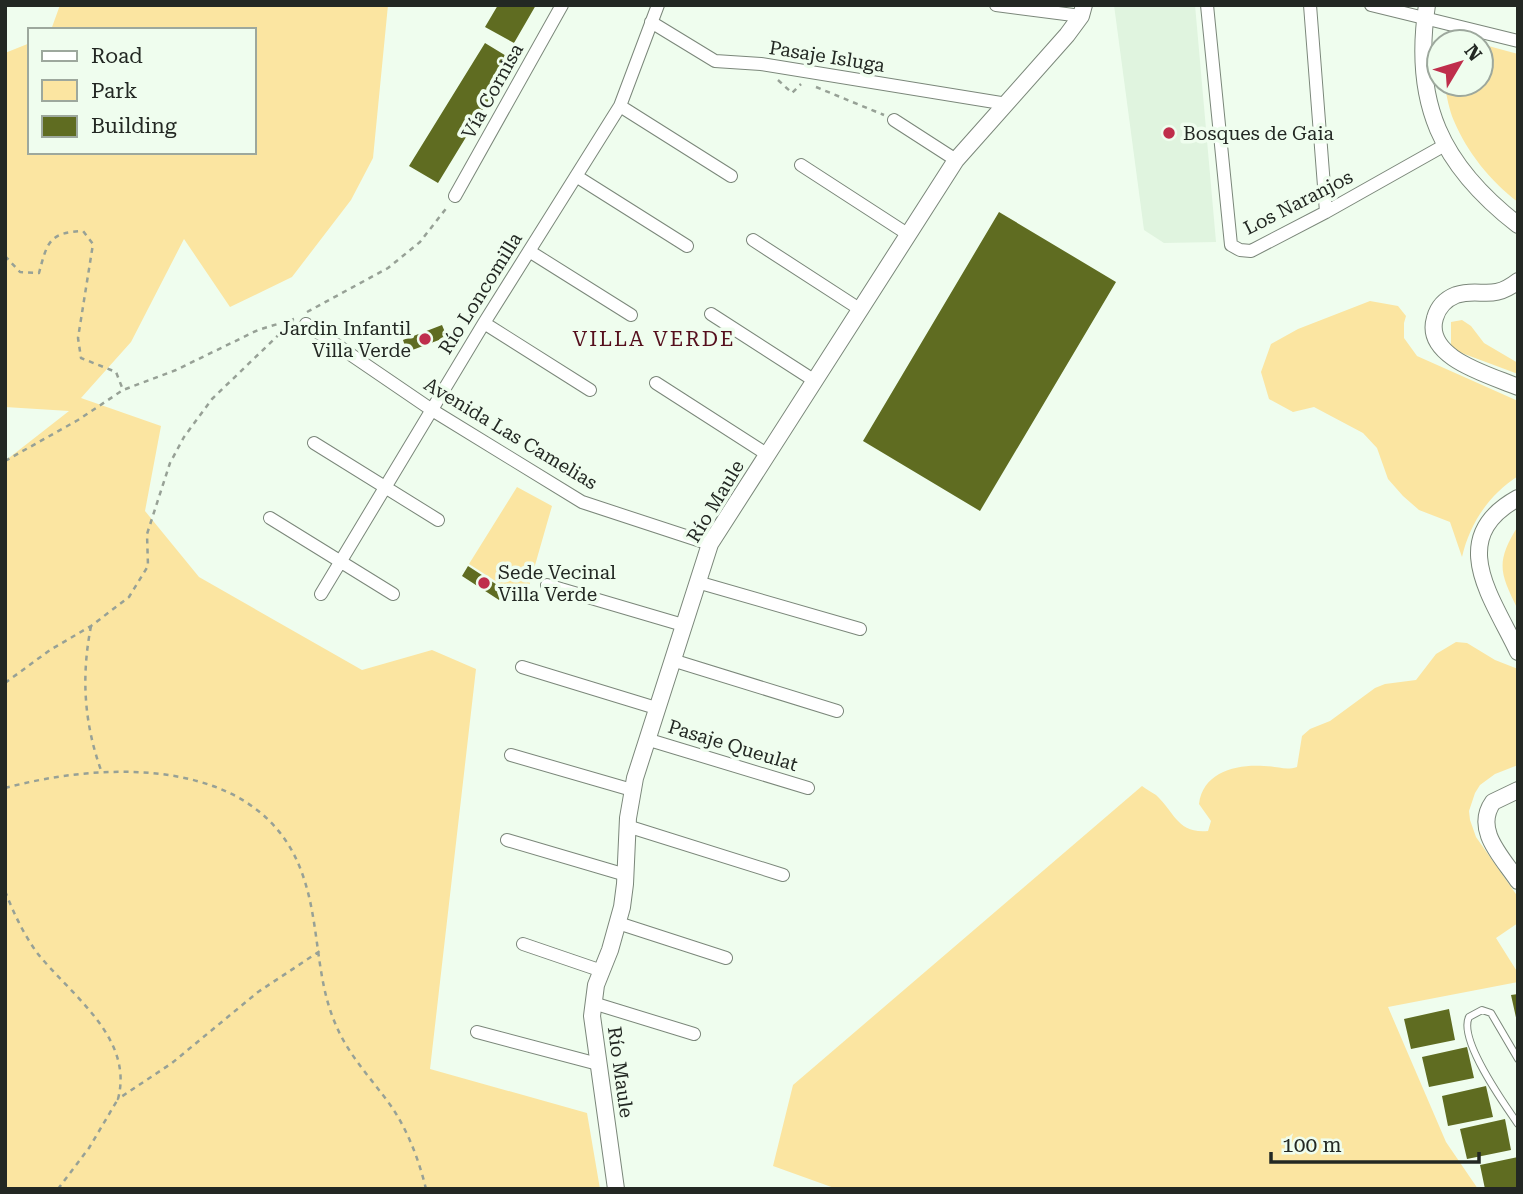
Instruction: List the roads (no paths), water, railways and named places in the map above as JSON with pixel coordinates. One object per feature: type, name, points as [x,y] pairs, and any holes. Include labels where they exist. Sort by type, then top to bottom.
[{"type":"street","name":"Vía Cornisa","points":[[455,196],[562,5]]},
{"type":"street","name":"Río Loncomilla","points":[[321,594],[484,323],[620,106],[657,5]]},
{"type":"street","points":[[996,5],[1083,10]]},
{"type":"street","name":"Los Naranjos","points":[[1207,5],[1231,245],[1240,250],[1251,251],[1445,145]]},
{"type":"street","points":[[1310,5],[1326,212]]},
{"type":"street","points":[[1371,5],[1426,12],[1518,41]]},
{"type":"street","name":"Río Maule","points":[[616,1189],[593,1030],[593,1003],[618,923],[632,790],[710,544],[956,160],[1007,104],[1083,10]]},
{"type":"street","points":[[1426,12],[1423,51],[1426,90],[1437,127],[1457,166],[1478,192],[1518,225]]},
{"type":"street","name":"Pasaje Isluga","points":[[651,22],[715,61],[761,64],[1007,104]]},
{"type":"street","points":[[620,106],[731,176]]},
{"type":"street","points":[[894,120],[956,160]]},
{"type":"street","points":[[801,165],[909,235]]},
{"type":"street","points":[[576,176],[687,246]]},
{"type":"street","points":[[753,240],[861,310]]},
{"type":"street","points":[[529,251],[631,315]]},
{"type":"street","points":[[1518,281],[1498,293],[1453,297],[1436,313],[1433,329],[1437,344],[1448,356],[1518,387]]},
{"type":"street","points":[[711,314],[815,381]]},
{"type":"street","name":"Avenida Las Camelias","points":[[301,321],[432,410],[582,502],[710,544]]},
{"type":"street","points":[[484,323],[590,390]]},
{"type":"street","points":[[656,383],[768,454]]},
{"type":"street","points":[[314,443],[438,520]]},
{"type":"street","points":[[1518,498],[1504,506],[1488,521],[1482,531],[1478,552],[1481,572],[1518,652]]},
{"type":"street","points":[[270,518],[393,594]]},
{"type":"street","points":[[697,582],[860,629]]},
{"type":"street","points":[[547,585],[683,625]]},
{"type":"street","points":[[672,660],[837,711]]},
{"type":"street","points":[[522,667],[656,708]]},
{"type":"street","name":"Pasaje Queulat","points":[[646,739],[808,788]]},
{"type":"street","points":[[510,755],[632,790]]},
{"type":"street","points":[[1518,790],[1493,802],[1485,822],[1488,836],[1518,881]]},
{"type":"street","points":[[627,825],[783,875]]},
{"type":"street","points":[[507,840],[625,875]]},
{"type":"street","points":[[618,923],[726,958]]},
{"type":"street","points":[[523,944],[602,971]]},
{"type":"street","points":[[593,1003],[694,1034]]},
{"type":"street","points":[[477,1032],[598,1065]]},
{"type":"lane","points":[[1518,1059],[1491,1013],[1482,1010],[1469,1017],[1467,1031],[1475,1051],[1496,1091],[1518,1124]]},
{"type":"place","name":"Bosques de Gaia","points":[[1169,133]]},
{"type":"place","name":"Jardin Infantil Villa Verde","points":[[425,339]]},
{"type":"place","name":"Sede Vecinal Villa Verde","points":[[484,583]]},
{"type":"district","name":"VILLA VERDE","points":[[654,339]]}]
